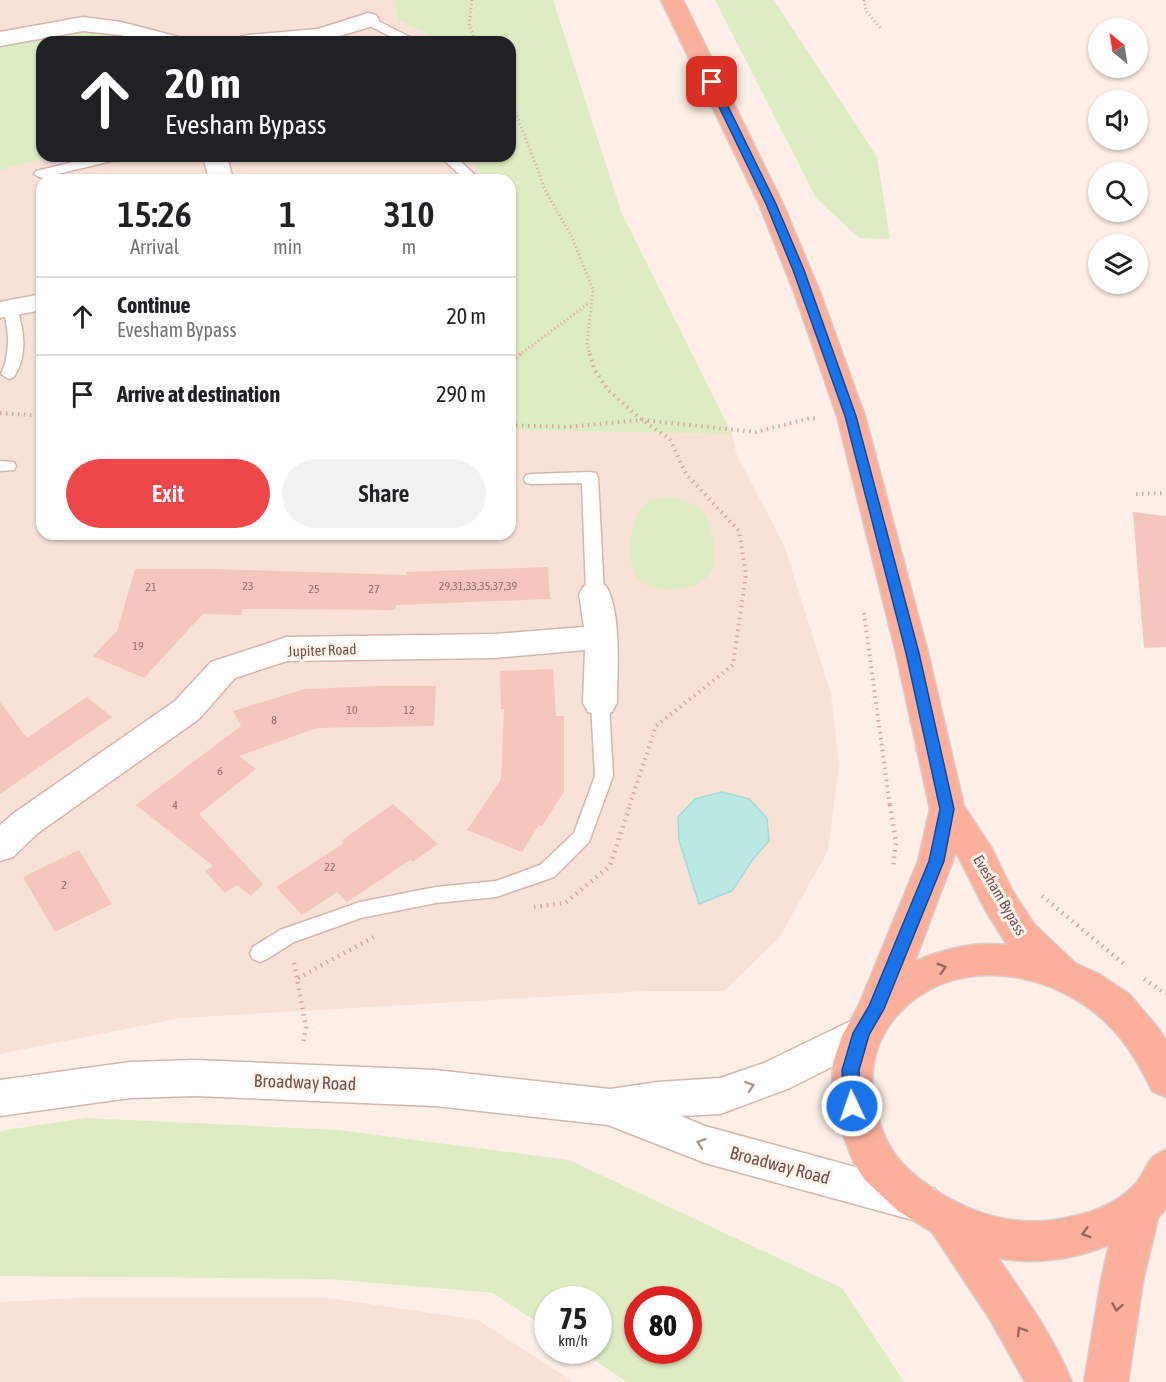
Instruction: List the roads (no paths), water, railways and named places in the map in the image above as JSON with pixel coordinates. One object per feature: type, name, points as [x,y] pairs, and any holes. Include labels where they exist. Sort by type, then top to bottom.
[{"type":"highway","name":"Evesham Bypass","points":[[672,0],[771,204],[807,292],[850,416],[912,653],[947,809],[978,857],[999,900],[1021,935],[1060,974]]},
{"type":"highway","name":"Evesham Bypass","points":[[933,1211],[897,1185],[869,1151],[852,1106],[850,1070],[936,861],[947,809]]},
{"type":"highway","points":[[869,1021],[917,977],[958,963],[980,959],[1017,962],[1060,974],[1091,989],[1115,1006],[1166,1035]]},
{"type":"highway","points":[[1115,1006],[1145,1040],[1166,1079]]},
{"type":"highway","points":[[933,1211],[983,1235],[1024,1243],[1058,1241],[1104,1228],[1158,1188]]},
{"type":"highway","points":[[1106,1382],[1122,1281],[1158,1188]]},
{"type":"highway","points":[[933,1211],[1006,1306],[1050,1382]]},
{"type":"street","points":[[310,36],[368,20]]},
{"type":"street","points":[[0,39],[82,24],[121,29],[148,36]]},
{"type":"street","points":[[5,309],[36,303]]},
{"type":"street","points":[[595,594],[601,637],[600,703]]},
{"type":"street","name":"Jupiter Road","points":[[0,847],[26,823],[187,710],[223,670],[286,649],[494,646],[601,637]]},
{"type":"street","name":"Broadway Road","points":[[0,1098],[130,1080],[195,1078],[435,1088],[610,1107],[720,1096],[776,1076],[869,1021]]},
{"type":"street","name":"Broadway Road","points":[[610,1107],[705,1144],[933,1211]]},
{"type":"lane","points":[[368,20],[399,36]]},
{"type":"lane","points":[[41,174],[90,162]]},
{"type":"lane","points":[[454,162],[466,174]]},
{"type":"lane","points":[[5,309],[17,336],[16,358],[9,374]]},
{"type":"lane","points":[[532,479],[590,477],[595,594]]},
{"type":"lane","points":[[260,953],[287,936],[360,910],[436,895],[495,889],[547,871],[582,837],[604,776],[600,703]]},
{"type":"water","points":[[722,792],[749,799],[767,818],[769,841],[753,859],[732,891],[699,904],[679,840],[678,817],[695,799]]}]
